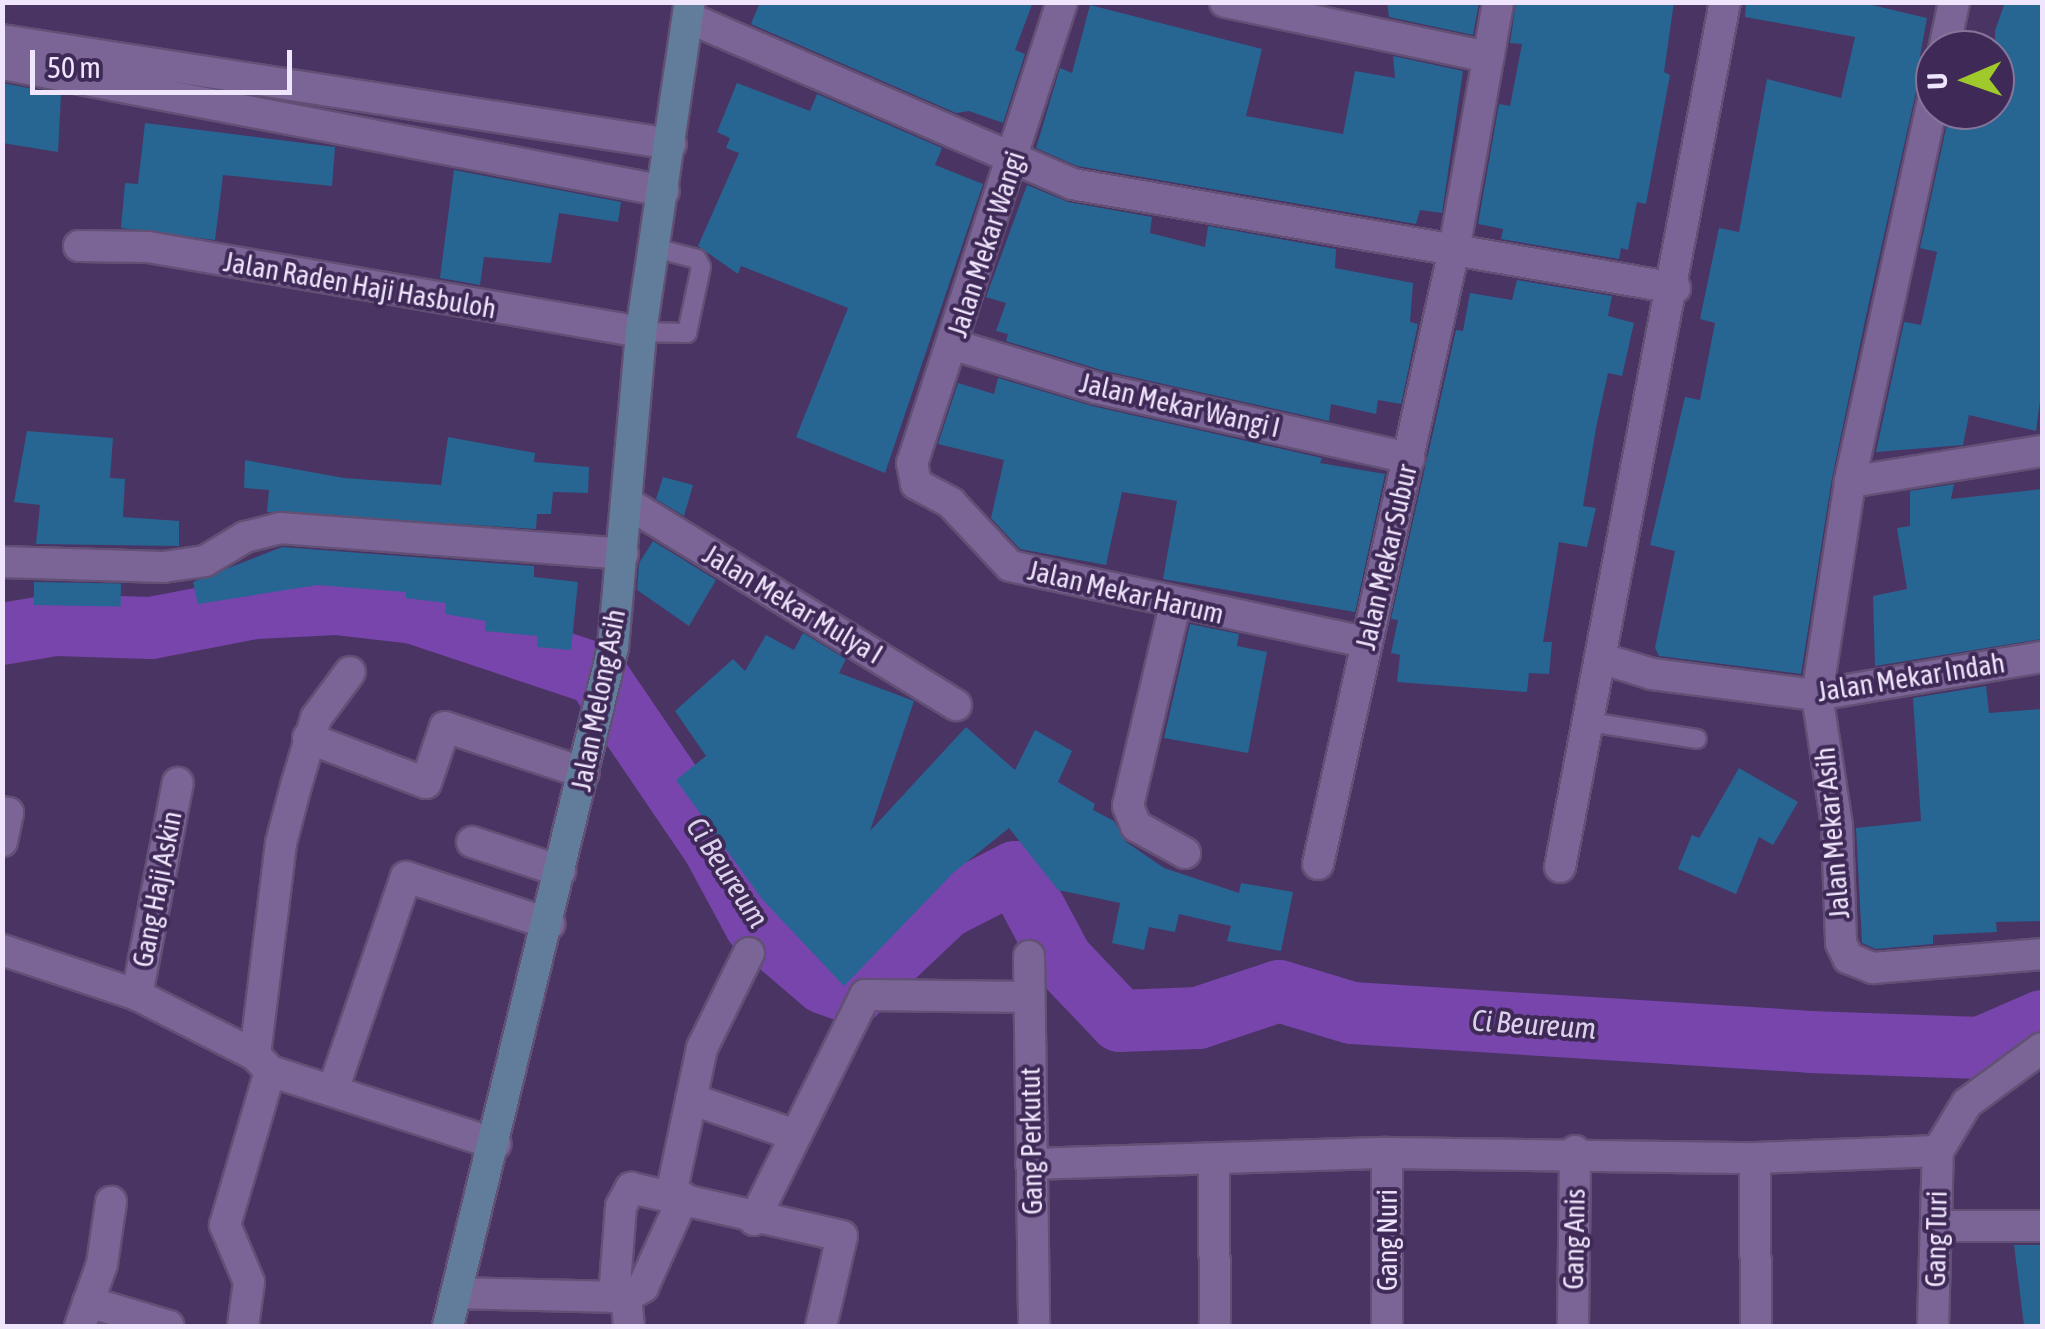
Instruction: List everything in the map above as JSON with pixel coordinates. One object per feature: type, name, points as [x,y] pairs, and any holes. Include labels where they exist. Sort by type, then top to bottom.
[{"type":"main road","name":"Jalan Melong Asih","points":[[448,1326],[550,924],[614,648],[641,332],[690,10]]},
{"type":"street","name":"Jalan Mekar Wangi","points":[[916,484],[912,463],[1016,159],[1062,2]]},
{"type":"street","points":[[1225,2],[1488,57]]},
{"type":"street","name":"Jalan Mekar Subur","points":[[1318,864],[1454,250],[1498,2]]},
{"type":"street","points":[[1560,866],[1675,288],[1725,2]]},
{"type":"street","points":[[1948,30],[1954,2]]},
{"type":"street","points":[[690,10],[1072,184],[1675,288]]},
{"type":"street","points":[[2,40],[671,144]]},
{"type":"street","points":[[2,64],[664,191]]},
{"type":"street","name":"Jalan Mekar Asih","points":[[1927,130],[1850,482],[1817,695],[1837,826],[1841,943],[1859,964],[1873,968],[2042,954]]},
{"type":"street","name":"Jalan Raden Haji Hasbuloh","points":[[79,246],[148,247],[641,332]]},
{"type":"street","name":"Jalan Mekar Wangi I","points":[[954,345],[1096,388],[1409,458]]},
{"type":"street","points":[[1850,482],[2042,451]]},
{"type":"street","name":"Jalan Mekar Harum","points":[[916,484],[951,504],[1010,566],[1175,605],[1366,642]]},
{"type":"street","name":"Jalan Mekar Mulya I","points":[[629,504],[956,705]]},
{"type":"street","points":[[2,562],[163,567],[205,561],[245,537],[280,528],[623,554]]},
{"type":"street","points":[[1175,605],[1128,806],[1136,826],[1185,853]]},
{"type":"street","name":"Jalan Mekar Indah","points":[[1603,659],[1652,674],[1817,695],[2042,657]]},
{"type":"street","points":[[242,1326],[249,1282],[225,1225],[262,1063],[281,844],[308,738],[350,672]]},
{"type":"street","points":[[308,738],[426,783],[445,727],[584,773]]},
{"type":"street","name":"Gang Haji Askin","points":[[137,995],[178,783]]},
{"type":"street","points":[[2,812],[2,841]]},
{"type":"street","points":[[472,842],[560,872]]},
{"type":"street","points":[[333,1090],[406,877],[550,924]]},
{"type":"street","points":[[2,950],[137,995],[262,1063],[496,1144]]},
{"type":"street","points":[[458,1293],[623,1307],[643,1287],[677,1197],[702,1048],[750,954]]},
{"type":"street","name":"Gang Perkutut","points":[[1029,956],[1034,1326]]},
{"type":"street","points":[[754,1220],[792,1134],[865,995],[1029,997]]},
{"type":"street","points":[[1031,1164],[1386,1153],[1575,1152],[1755,1158],[1938,1151],[1968,1103],[2042,1048]]},
{"type":"street","points":[[691,1099],[792,1134]]},
{"type":"street","name":"Gang Turi","points":[[1934,1326],[1938,1151]]},
{"type":"street","name":"Gang Anis","points":[[1573,1326],[1575,1152]]},
{"type":"street","name":"Gang Nuri","points":[[1386,1153],[1387,1326]]},
{"type":"street","points":[[1755,1158],[1756,1326]]},
{"type":"street","points":[[1214,1159],[1215,1326]]},
{"type":"street","points":[[623,1307],[624,1192],[677,1197],[754,1220],[842,1236],[821,1326]]},
{"type":"street","points":[[111,1202],[84,1314],[169,1326]]},
{"type":"street","points":[[1936,1226],[2042,1226]]},
{"type":"lane","points":[[641,332],[686,334],[700,268],[697,260],[654,248]]},
{"type":"lane","points":[[1588,722],[1697,739]]},
{"type":"building","points":[[760,2],[1033,2],[1015,50],[1025,54],[1003,123],[969,111],[956,113],[751,24]]},
{"type":"building","points":[[1387,2],[1479,2],[1473,35],[1389,17]]},
{"type":"building","points":[[1516,2],[1674,2],[1664,72],[1670,75],[1646,204],[1637,202],[1628,250],[1621,248],[1619,259],[1501,239],[1503,229],[1478,224],[1499,104],[1510,106],[1522,44],[1510,43]]},
{"type":"building","points":[[1746,2],[1859,2],[1927,18],[1925,30],[1915,30],[1915,96],[1832,478],[1801,674],[1659,656],[1655,648],[1675,551],[1650,545],[1685,397],[1700,400],[1715,323],[1700,319],[1719,228],[1739,232],[1767,79],[1841,98],[1855,37],[1745,17]]},
{"type":"building","points":[[2005,2],[2042,2],[2042,386],[2036,431],[1969,415],[1963,445],[1876,452],[1904,322],[1921,325],[1937,252],[1920,248],[1946,130],[2015,130],[2015,30],[1995,30]]},
{"type":"building","points":[[1090,5],[1262,49],[1246,116],[1343,134],[1355,71],[1395,78],[1393,56],[1463,71],[1442,213],[1420,210],[1416,224],[1077,166],[1036,148],[1060,68],[1072,73]]},
{"type":"building","points":[[2,83],[61,94],[58,152],[2,143]]},
{"type":"building","points":[[737,83],[810,111],[817,94],[942,148],[935,165],[983,184],[885,473],[796,437],[848,308],[741,266],[738,274],[698,246],[739,153],[726,148],[730,138],[717,132]]},
{"type":"building","points":[[145,123],[335,147],[332,186],[223,175],[215,240],[121,228],[125,183],[138,184]]},
{"type":"building","points":[[454,170],[621,202],[618,222],[559,213],[551,263],[484,257],[480,285],[440,278]]},
{"type":"building","points":[[1027,185],[1068,202],[1152,217],[1150,233],[1205,247],[1208,226],[1336,249],[1335,268],[1413,283],[1410,322],[1418,324],[1401,404],[1378,400],[1376,414],[1331,404],[1329,421],[1101,370],[1006,341],[1008,334],[996,331],[1006,303],[986,297]]},
{"type":"building","points":[[1517,280],[1612,296],[1608,316],[1634,323],[1622,376],[1608,373],[1596,428],[1583,506],[1596,508],[1587,547],[1559,542],[1543,642],[1552,642],[1549,674],[1529,673],[1527,692],[1397,682],[1400,655],[1391,653],[1398,620],[1391,619],[1456,330],[1463,331],[1470,293],[1512,300]]},
{"type":"building","points":[[998,378],[1092,406],[1322,458],[1320,463],[1385,474],[1355,612],[1163,579],[1177,501],[1122,492],[1106,565],[1020,549],[991,518],[1004,460],[938,444],[958,383],[994,394]]},
{"type":"building","points":[[27,431],[113,438],[110,478],[125,479],[123,517],[179,521],[179,546],[36,544],[40,505],[14,502]]},
{"type":"building","points":[[448,437],[535,453],[534,462],[589,467],[588,493],[553,492],[551,514],[537,514],[536,529],[267,512],[269,490],[244,488],[245,460],[344,478],[441,485]]},
{"type":"building","points":[[663,477],[693,485],[684,516],[656,499]]},
{"type":"building","points":[[1954,484],[1951,499],[2042,489],[2042,639],[1875,666],[1873,596],[1907,589],[1897,528],[1910,526],[1910,491]]},
{"type":"building","points":[[653,541],[716,580],[689,626],[637,590],[639,563]]},
{"type":"building","points":[[282,547],[534,566],[534,577],[578,582],[571,650],[537,647],[538,636],[485,631],[486,621],[445,614],[446,603],[406,598],[406,592],[317,585],[198,604],[193,582]]},
{"type":"building","points":[[34,582],[121,584],[121,607],[34,605]]},
{"type":"building","points":[[1190,624],[1239,634],[1237,646],[1267,652],[1248,753],[1164,738]]},
{"type":"building","points":[[803,633],[846,659],[839,673],[914,701],[870,831],[966,727],[1015,770],[1035,730],[1072,751],[1058,782],[1095,804],[1093,810],[1114,821],[1126,842],[1164,868],[1239,893],[1241,883],[1293,892],[1281,951],[1227,941],[1231,926],[1179,914],[1175,932],[1149,927],[1144,950],[1112,943],[1120,903],[1058,890],[1009,828],[953,873],[844,986],[762,899],[676,780],[706,756],[675,711],[733,659],[745,671],[766,635],[794,650]]},
{"type":"building","points":[[1986,686],[1989,713],[2042,709],[2042,921],[1996,922],[1997,932],[1933,935],[1933,944],[1876,949],[1862,943],[1856,828],[1921,821],[1913,698]]},
{"type":"building","points":[[1739,768],[1798,802],[1773,845],[1759,837],[1736,894],[1678,869],[1692,835],[1699,838]]},
{"type":"building","points":[[2014,1245],[2042,1245],[2042,1325],[2024,1326]]},
{"type":"waterway","name":"Ci Beureum","points":[[2,634],[55,625],[151,628],[255,608],[336,604],[414,613],[596,674],[713,846],[755,924],[824,983],[854,994],[945,908],[1015,872],[1062,960],[1120,1021],[1198,1018],[1279,991],[1352,1013],[1810,1042],[1980,1048],[2042,1021]]}]
